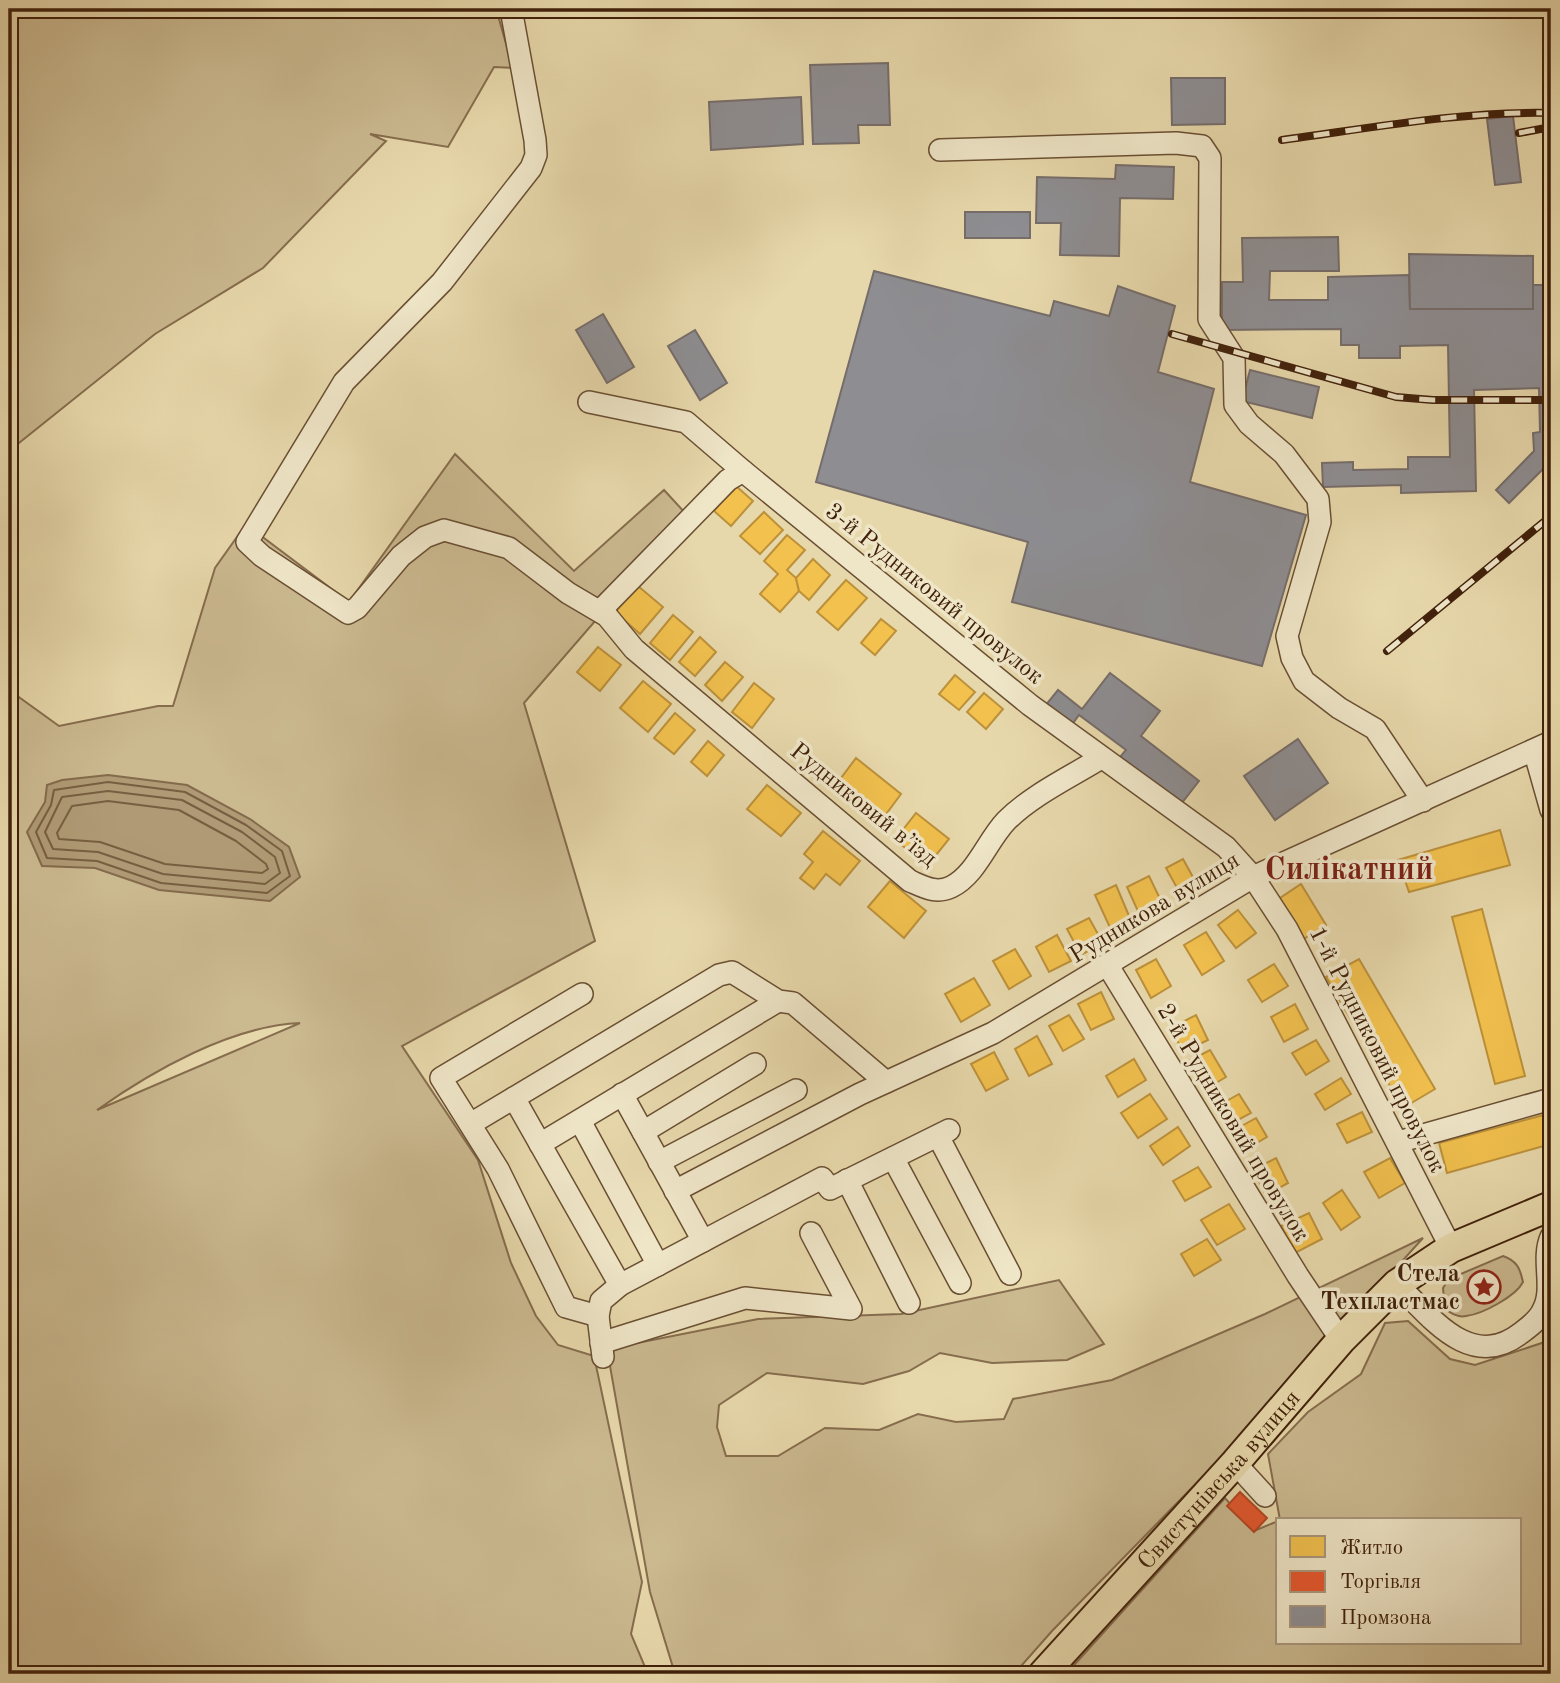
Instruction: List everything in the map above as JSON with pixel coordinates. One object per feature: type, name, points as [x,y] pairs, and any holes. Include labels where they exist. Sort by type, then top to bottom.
[{"type":"main road","name":"Свистунівська вулиця","points":[[1043,1674],[1235,1463],[1341,1340],[1396,1284],[1451,1248],[1551,1206]]},
{"type":"street","name":"Рудниковий в’їзд","points":[[511,9],[536,155],[531,168],[442,282],[344,382],[247,541],[262,556],[348,613],[357,608],[401,556],[425,537],[444,530],[509,548],[568,593],[600,611],[634,649],[910,881],[926,888],[940,891],[953,886],[965,877],[1006,821],[1044,793],[1101,758]]},
{"type":"street","points":[[940,150],[1177,144],[1202,146],[1210,158],[1209,319],[1234,358],[1235,405],[1249,424],[1284,454],[1318,499],[1320,522],[1287,636],[1292,658],[1304,681],[1339,708],[1375,729],[1423,801]]},
{"type":"street","name":"3-й Рудниковий провулок","points":[[589,402],[686,422],[1030,705],[1226,847],[1253,877]]},
{"type":"street","points":[[600,611],[728,480],[743,471]]},
{"type":"street","points":[[1542,746],[1551,810]]},
{"type":"street","name":"Рудникова вулиця","points":[[675,1191],[886,1082],[993,1032],[1108,966],[1253,877],[1542,746]]},
{"type":"street","name":"1-й Рудниковий провулок","points":[[1253,877],[1287,929],[1451,1248]]},
{"type":"street","name":"2-й Рудниковий провулок","points":[[1108,966],[1298,1276],[1341,1340]]},
{"type":"street","points":[[472,1123],[719,975],[732,972],[778,1001],[793,1003],[886,1082]]},
{"type":"street","points":[[582,994],[441,1078],[472,1123],[566,1307],[598,1316]]},
{"type":"street","points":[[540,1143],[778,1001]]},
{"type":"street","points":[[643,1132],[755,1064]]},
{"type":"street","points":[[659,1162],[796,1090]]},
{"type":"street","points":[[622,1094],[703,1241]]},
{"type":"street","points":[[514,1098],[620,1285]]},
{"type":"street","points":[[1398,1142],[1551,1099]]},
{"type":"street","points":[[580,1121],[658,1265]]},
{"type":"street","points":[[811,1233],[850,1309],[745,1298],[602,1350],[598,1316],[601,1301],[620,1285],[822,1178],[830,1189],[943,1133],[1010,1274]]},
{"type":"street","points":[[893,1158],[960,1283]]},
{"type":"street","points":[[847,1180],[909,1303]]},
{"type":"street","points":[[1396,1284],[1466,1346],[1484,1347],[1511,1341],[1543,1311],[1547,1294],[1546,1247],[1551,1237]]},
{"type":"street","points":[[1235,1463],[1265,1496]]},
{"type":"shaded area","points":[[9,9],[492,9],[499,19],[513,68],[494,67],[448,147],[370,134],[386,141],[263,268],[155,334],[9,451]]},
{"type":"shaded area","points":[[455,454],[574,571],[664,490],[687,515],[524,703],[595,941],[402,1046],[478,1160],[511,1263],[536,1316],[558,1345],[594,1356],[642,1582],[631,1634],[648,1674],[538,1674],[533,1668],[536,1674],[9,1674],[9,690],[59,726],[158,706],[173,706],[215,568],[249,520],[260,535],[349,602]],"holes":[[[300,1023],[97,1110],[142,1080],[193,1053],[247,1032]]]},
{"type":"shaded area","points":[[1423,1238],[1260,1418],[1052,1631],[1014,1674],[675,1674],[650,1592],[607,1349],[758,1319],[901,1314],[1059,1280],[1104,1344],[1067,1360],[992,1363],[940,1353],[909,1371],[863,1384],[767,1373],[719,1405],[717,1427],[726,1456],[778,1456],[825,1428],[879,1430],[918,1414],[956,1422],[1004,1419],[1013,1399],[1112,1380],[1265,1314]]},
{"type":"shaded area","points":[[1503,1256],[1515,1263],[1522,1277],[1523,1282],[1514,1293],[1498,1304],[1473,1315],[1455,1315],[1445,1309],[1443,1288],[1449,1279]]},
{"type":"shaded area","points":[[1408,1321],[1450,1359],[1475,1365],[1551,1340],[1551,1674],[1066,1674],[1225,1498],[1254,1531],[1276,1522],[1276,1644],[1522,1644],[1522,1518],[1280,1518],[1268,1454],[1308,1412],[1361,1374],[1385,1323]]},
{"type":"water","points":[[108,775],[187,785],[250,819],[289,847],[300,877],[270,901],[159,890],[95,868],[42,866],[27,832],[45,802],[47,785],[62,780]]},
{"type":"building: Житло","points":[[736,486],[753,501],[731,526],[714,511]]},
{"type":"building: Житло","points":[[764,512],[783,530],[760,554],[740,536]]},
{"type":"building: Житло","points":[[787,535],[805,550],[787,570],[796,578],[799,591],[780,612],[760,594],[778,574],[764,561]]},
{"type":"building: Житло","points":[[813,559],[830,575],[809,600],[799,591],[796,578]]},
{"type":"building: Житло","points":[[846,580],[867,598],[838,630],[817,612]]},
{"type":"building: Житло","points":[[638,586],[663,607],[640,634],[615,612]]},
{"type":"building: Житло","points":[[673,615],[693,632],[670,660],[650,643]]},
{"type":"building: Житло","points":[[881,619],[896,631],[875,655],[861,643]]},
{"type":"building: Житло","points":[[700,637],[716,652],[695,676],[679,662]]},
{"type":"building: Житло","points":[[598,647],[621,665],[600,691],[577,672]]},
{"type":"building: Житло","points":[[725,662],[743,677],[722,701],[705,685]]},
{"type":"building: Житло","points":[[955,675],[975,692],[959,710],[939,694]]},
{"type":"building: Житло","points":[[643,681],[671,704],[648,732],[620,708]]},
{"type":"building: Житло","points":[[754,683],[774,699],[752,728],[732,712]]},
{"type":"building: Житло","points":[[984,693],[1003,709],[986,729],[967,712]]},
{"type":"building: Житло","points":[[675,713],[695,730],[674,754],[654,738]]},
{"type":"building: Житло","points":[[708,741],[724,755],[707,776],[691,762]]},
{"type":"building: Житло","points":[[856,758],[901,794],[878,825],[832,790]]},
{"type":"building: Житло","points":[[767,785],[801,813],[781,836],[747,809]]},
{"type":"building: Житло","points":[[916,813],[949,839],[928,865],[895,840]]},
{"type":"building: Житло","points":[[1500,830],[1510,865],[1409,892],[1398,860]]},
{"type":"building: Житло","points":[[823,831],[860,861],[840,885],[826,874],[814,889],[800,878],[813,862],[804,854]]},
{"type":"building: Житло","points":[[1183,859],[1199,888],[1182,897],[1166,868]]},
{"type":"building: Житло","points":[[1149,876],[1164,907],[1141,918],[1127,887]]},
{"type":"building: Житло","points":[[890,881],[926,911],[904,938],[868,907]]},
{"type":"building: Житло","points":[[1301,884],[1326,925],[1302,940],[1277,900]]},
{"type":"building: Житло","points":[[1116,885],[1132,923],[1112,932],[1095,895]]},
{"type":"building: Житло","points":[[1482,909],[1525,1076],[1495,1084],[1452,917]]},
{"type":"building: Житло","points":[[1238,910],[1256,933],[1236,948],[1218,925]]},
{"type":"building: Житло","points":[[1089,918],[1103,943],[1081,955],[1067,929]]},
{"type":"building: Житло","points":[[1206,932],[1224,961],[1202,975],[1184,945]]},
{"type":"building: Житло","points":[[1057,935],[1071,961],[1049,972],[1036,947]]},
{"type":"building: Житло","points":[[1015,949],[1031,976],[1009,989],[993,961]]},
{"type":"building: Житло","points":[[1156,959],[1171,986],[1151,998],[1136,970]]},
{"type":"building: Житло","points":[[1359,959],[1435,1089],[1403,1108],[1326,977]]},
{"type":"building: Житло","points":[[1274,964],[1288,986],[1262,1002],[1248,980]]},
{"type":"building: Житло","points":[[974,978],[990,1005],[961,1022],[945,994]]},
{"type":"building: Житло","points":[[1101,992],[1114,1019],[1091,1030],[1078,1004]]},
{"type":"building: Житло","points":[[1295,1004],[1308,1029],[1284,1042],[1271,1017]]},
{"type":"building: Житло","points":[[1069,1015],[1084,1039],[1063,1051],[1049,1026]]},
{"type":"building: Житло","points":[[1196,1015],[1208,1040],[1183,1052],[1171,1028]]},
{"type":"building: Житло","points":[[1037,1036],[1052,1064],[1029,1076],[1015,1049]]},
{"type":"building: Житло","points":[[1316,1040],[1329,1061],[1306,1075],[1292,1053]]},
{"type":"building: Житло","points":[[1210,1050],[1226,1077],[1204,1090],[1187,1062]]},
{"type":"building: Житло","points":[[994,1052],[1008,1079],[986,1091],[971,1064]]},
{"type":"building: Житло","points":[[1134,1059],[1146,1080],[1118,1097],[1106,1076]]},
{"type":"building: Житло","points":[[1341,1078],[1351,1094],[1325,1110],[1315,1094]]},
{"type":"building: Житло","points":[[1150,1094],[1167,1119],[1138,1138],[1121,1113]]},
{"type":"building: Житло","points":[[1239,1094],[1251,1113],[1227,1126],[1216,1107]]},
{"type":"building: Житло","points":[[1362,1112],[1372,1132],[1347,1143],[1337,1124]]},
{"type":"building: Житло","points":[[1551,1113],[1551,1144],[1447,1173],[1439,1143]]},
{"type":"building: Житло","points":[[1256,1118],[1267,1137],[1243,1151],[1231,1132]]},
{"type":"building: Житло","points":[[1178,1127],[1190,1146],[1163,1165],[1150,1146]]},
{"type":"building: Житло","points":[[1276,1158],[1288,1183],[1266,1195],[1253,1170]]},
{"type":"building: Житло","points":[[1390,1158],[1405,1183],[1379,1198],[1364,1172]]},
{"type":"building: Житло","points":[[1198,1167],[1211,1187],[1185,1201],[1173,1181]]},
{"type":"building: Житло","points":[[1342,1190],[1360,1217],[1341,1230],[1323,1203]]},
{"type":"building: Житло","points":[[1229,1204],[1245,1229],[1217,1245],[1201,1220]]},
{"type":"building: Житло","points":[[1309,1213],[1322,1239],[1295,1253],[1281,1226]]},
{"type":"building: Житло","points":[[1207,1239],[1221,1260],[1194,1276],[1181,1254]]},
{"type":"building: Торгівля","points":[[1240,1492],[1267,1518],[1254,1532],[1227,1506]]},
{"type":"building: Промзона","points":[[888,63],[890,125],[858,125],[859,143],[813,144],[810,65]]},
{"type":"building: Промзона","points":[[1171,78],[1225,78],[1225,124],[1172,125]]},
{"type":"building: Промзона","points":[[801,97],[803,144],[711,150],[709,102]]},
{"type":"building: Промзона","points":[[1513,116],[1521,182],[1495,185],[1487,119]]},
{"type":"building: Промзона","points":[[1116,165],[1174,167],[1173,199],[1120,198],[1119,256],[1060,255],[1061,223],[1036,223],[1037,177],[1115,179]]},
{"type":"building: Промзона","points":[[965,212],[1030,212],[1030,238],[965,238]]},
{"type":"building: Промзона","points":[[1338,237],[1339,271],[1270,271],[1269,300],[1328,300],[1328,277],[1409,275],[1410,309],[1533,309],[1533,285],[1551,285],[1551,461],[1509,503],[1496,490],[1534,451],[1533,433],[1540,432],[1539,388],[1474,390],[1476,491],[1401,493],[1401,485],[1323,487],[1322,463],[1353,462],[1353,470],[1408,469],[1408,457],[1450,457],[1448,345],[1400,346],[1400,358],[1359,358],[1359,345],[1341,345],[1341,329],[1222,330],[1222,282],[1243,282],[1242,238]]},
{"type":"building: Промзона","points":[[1409,254],[1533,256],[1533,309],[1410,309]]},
{"type":"building: Промзона","points":[[874,271],[1050,316],[1054,301],[1109,316],[1118,286],[1175,306],[1158,372],[1214,389],[1190,482],[1306,515],[1262,666],[1012,602],[1028,542],[816,482]]},
{"type":"building: Промзона","points":[[603,314],[634,367],[607,383],[576,330]]},
{"type":"building: Промзона","points":[[695,330],[727,383],[700,400],[668,346]]},
{"type":"building: Промзона","points":[[1250,370],[1319,387],[1312,418],[1242,401]]},
{"type":"building: Промзона","points":[[1110,673],[1160,711],[1141,736],[1199,781],[1181,804],[1120,757],[1126,750],[1079,715],[1071,726],[1045,706],[1058,690],[1082,709]]},
{"type":"building: Промзона","points":[[1298,739],[1328,783],[1275,820],[1244,776]]},
{"type":"railway","points":[[1282,140],[1450,118],[1551,113]]},
{"type":"railway","points":[[1519,133],[1551,127]]},
{"type":"railway","points":[[1172,334],[1396,397],[1433,400],[1551,400]]},
{"type":"railway","points":[[1387,651],[1551,516]]},
{"type":"place","name":"Стела Техпластмас","points":[[1484,1287]]},
{"type":"district","name":"Силікатний","points":[[1349,868]]}]
